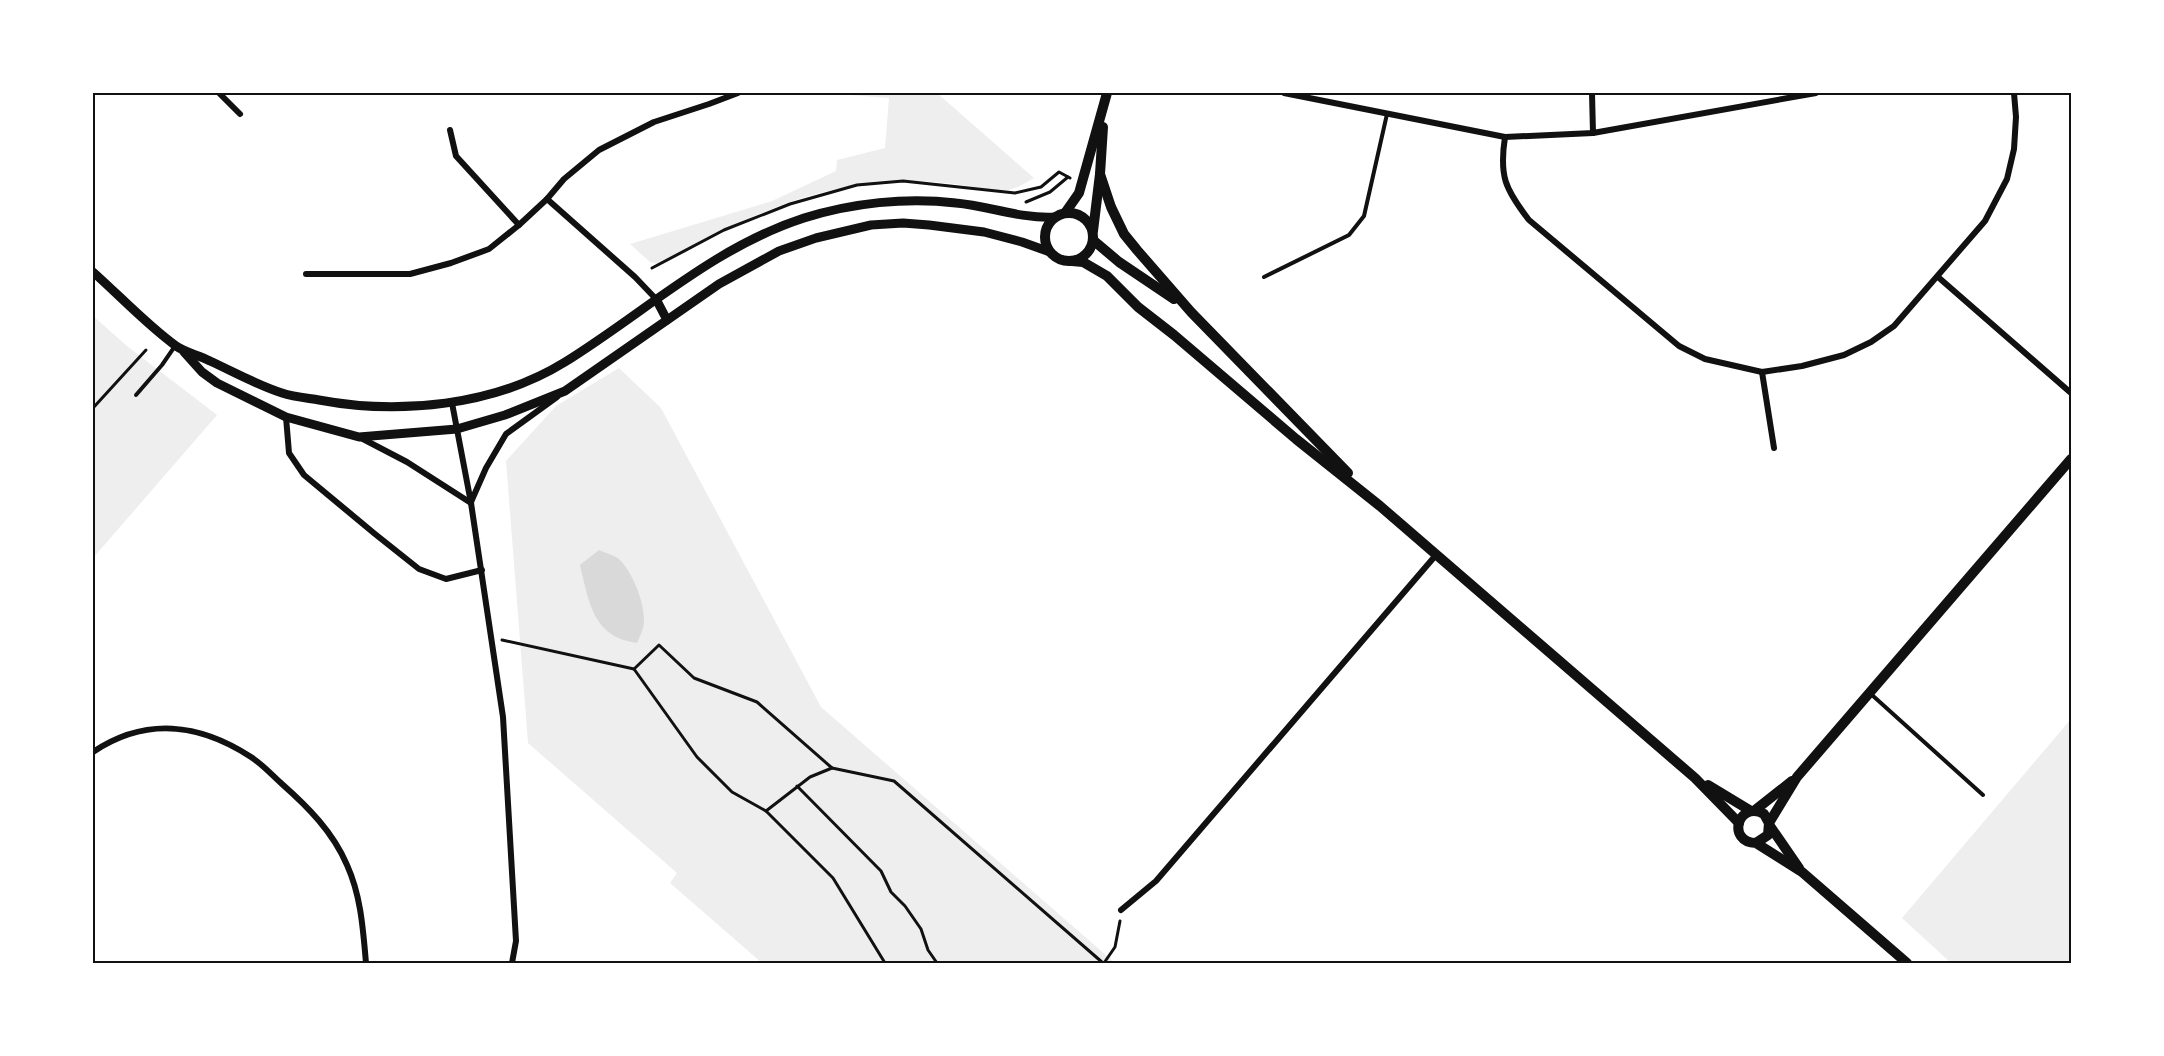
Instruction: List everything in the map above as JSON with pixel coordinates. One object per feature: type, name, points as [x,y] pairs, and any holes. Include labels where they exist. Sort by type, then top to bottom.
[{"type":"main road","points":[[1107,93],[1079,193],[1046,228],[1044,236],[1050,252],[1056,258],[1083,262],[1107,276],[1138,307],[1380,506],[1695,778],[1739,823]]},
{"type":"main road","points":[[1072,261],[1086,254],[1093,236],[1104,109]]},
{"type":"main road","points":[[1100,174],[1111,207],[1124,234],[1191,312],[1380,506]]},
{"type":"main road","points":[[1060,215],[1082,216],[1088,222],[1093,236],[1119,262],[1191,312]]},
{"type":"main road","points":[[1756,843],[1765,839],[1770,825],[1797,777],[2071,459]]},
{"type":"main road","points":[[1797,777],[1753,811],[1746,813],[1739,823],[1739,832],[1746,841],[1756,843],[1802,872],[1907,963]]},
{"type":"main road","points":[[1695,778],[1753,811],[1764,814],[1802,872]]},
{"type":"street","points":[[219,93],[240,114]]},
{"type":"street","points":[[306,274],[410,274],[451,263],[489,249],[548,199],[564,179],[599,150],[654,122],[738,93]]},
{"type":"street","points":[[1284,93],[1505,136],[1593,133],[1816,93]]},
{"type":"street","points":[[1328,103],[1331,93]]},
{"type":"street","points":[[1592,93],[1593,133]]},
{"type":"street","points":[[1505,136],[1502,153],[1503,178],[1512,197],[1529,220],[1679,346],[1705,359],[1762,372],[1824,361],[1844,355],[1871,342],[1894,326],[1985,221],[2007,179],[2015,138],[2014,93]]},
{"type":"street","points":[[450,130],[456,156],[519,225]]},
{"type":"street","points":[[548,199],[635,277],[656,299],[667,320]]},
{"type":"street","points":[[179,348],[255,383],[285,394],[342,404],[396,407],[452,403],[526,381],[562,364],[744,242],[776,227],[838,209],[895,201],[956,202],[1039,218],[1060,215]]},
{"type":"street","points":[[471,503],[486,468],[506,434],[720,284],[779,251],[816,238],[871,225],[903,223],[954,227],[1023,242],[1050,252]]},
{"type":"street","points":[[93,272],[179,348],[202,372],[218,383],[286,417],[359,437],[407,462],[471,503]]},
{"type":"street","points":[[1938,277],[2071,393]]},
{"type":"street","points":[[1762,372],[1774,448]]},
{"type":"street","points":[[359,437],[458,429],[505,415],[565,391]]},
{"type":"street","points":[[452,403],[482,570],[503,717],[516,941],[512,963]]},
{"type":"street","points":[[286,417],[289,453],[304,475],[419,569],[446,579],[482,570]]},
{"type":"street","points":[[1121,910],[1156,881],[1436,555]]},
{"type":"street","points":[[93,752],[110,741],[152,729],[169,728],[187,729],[209,735],[253,758],[304,803],[336,843],[346,863],[360,904],[366,963]]},
{"type":"lane","points":[[1264,277],[1349,235],[1364,216],[1387,114]]},
{"type":"lane","points":[[136,395],[179,348]]},
{"type":"lane","points":[[1869,692],[1983,795]]},
{"type":"path","points":[[1025,202],[1050,192],[1068,177],[1059,172]]},
{"type":"path","points":[[93,408],[146,350]]},
{"type":"path","points":[[491,637],[634,669],[697,757],[732,792],[766,811],[833,878],[885,963]]},
{"type":"path","points":[[634,669],[659,645],[694,678],[757,702],[832,768],[894,781],[1103,963],[1115,947],[1121,910]]},
{"type":"path","points":[[766,811],[810,777],[832,768]]},
{"type":"path","points":[[797,786],[881,871],[891,892],[905,906],[921,929],[928,950],[937,963]]},
{"type":"shaded area","points":[[825,93],[937,93],[1034,178],[1009,190],[945,183],[909,182],[861,185],[824,192],[750,218],[658,264],[650,262],[630,244],[772,201],[836,171],[837,160],[885,148],[889,98]]},
{"type":"shaded area","points":[[93,316],[127,346],[217,415],[93,558]]},
{"type":"shaded area","points":[[619,368],[661,408],[821,707],[1115,963],[762,963],[670,883],[677,873],[528,743],[506,461],[556,406]]},
{"type":"shaded area","points":[[599,550],[620,560],[637,588],[644,620],[637,643],[611,633],[595,616],[590,604],[580,565]]},
{"type":"shaded area","points":[[2071,719],[2071,963],[1951,963],[1902,918]]}]
